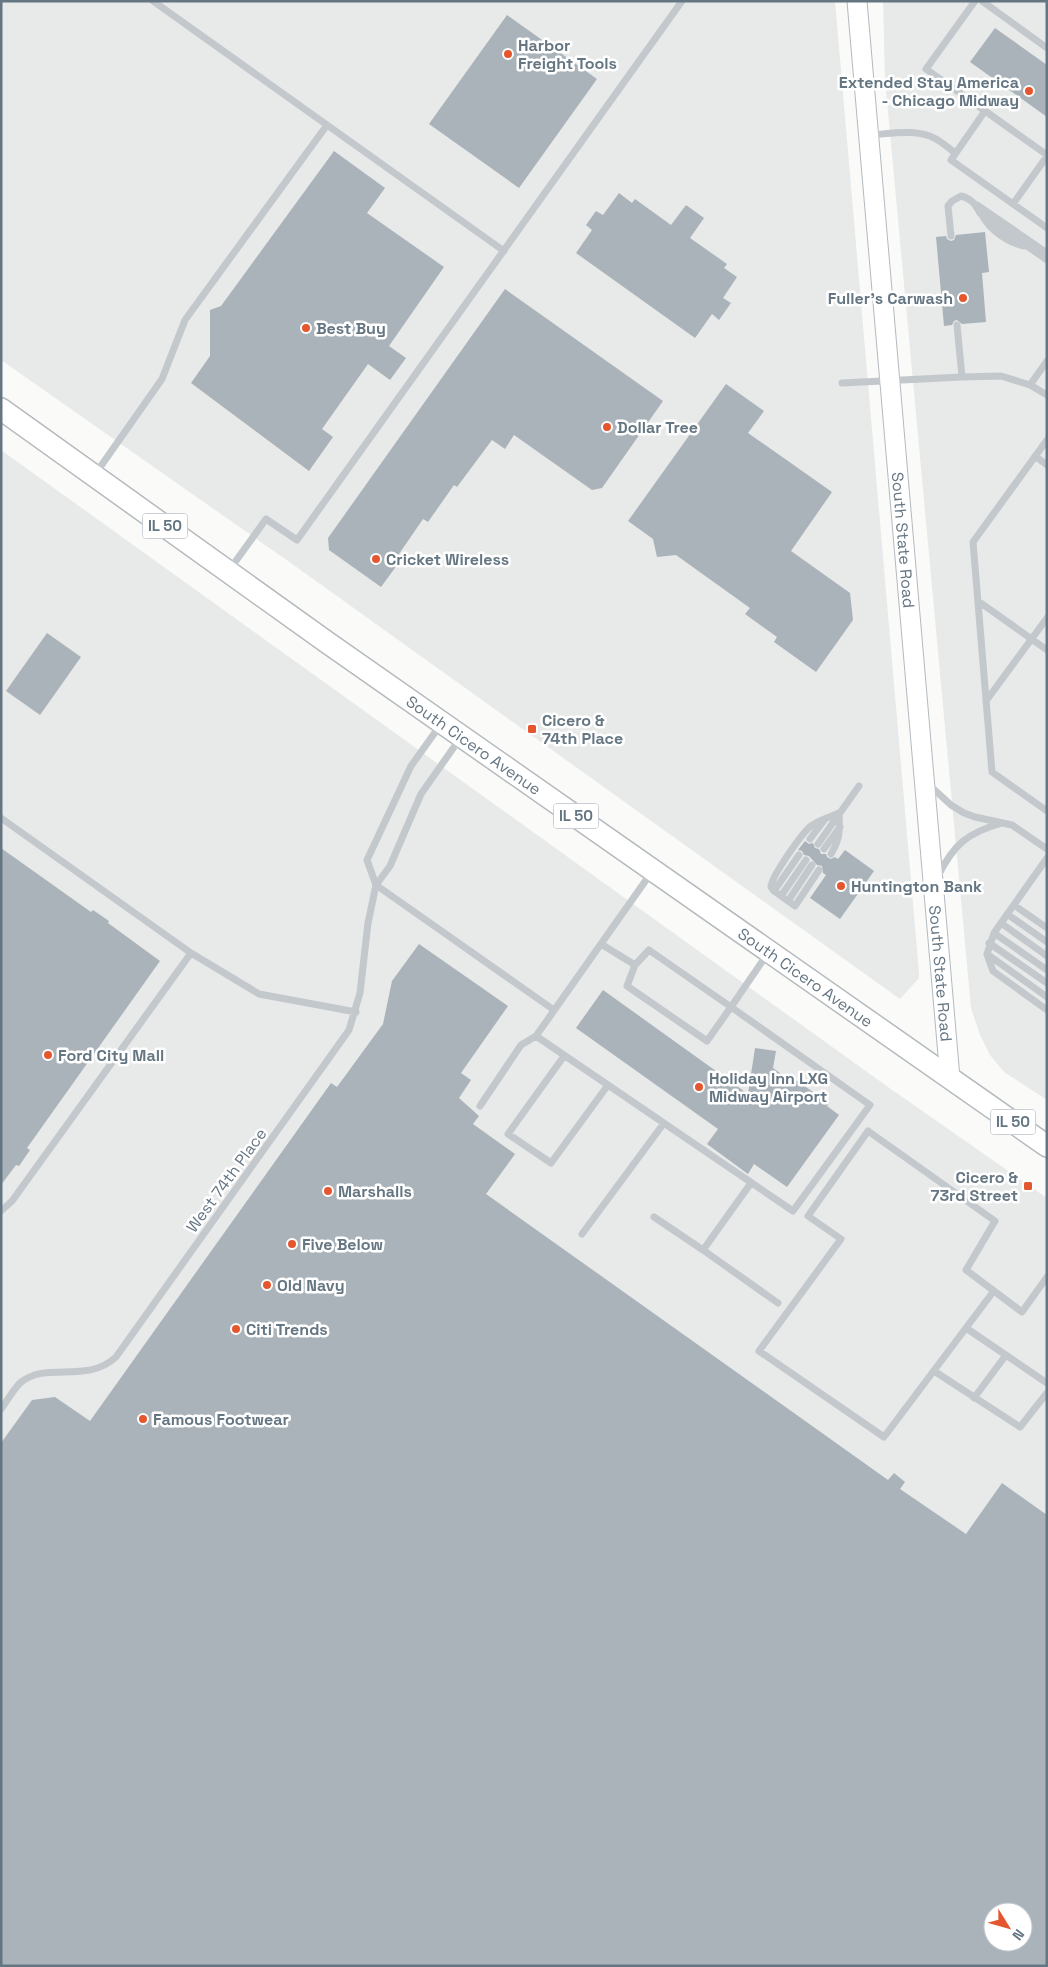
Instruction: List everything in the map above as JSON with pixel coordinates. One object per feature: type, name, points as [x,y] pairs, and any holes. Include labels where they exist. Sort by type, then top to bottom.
[{"type":"main road","name":"South Cicero Avenue","points":[[1,408],[442,723],[1047,1146]]},
{"type":"street","name":"South State Road","points":[[857,1],[932,888],[950,1078]]},
{"type":"lane","points":[[153,1],[504,251]]},
{"type":"lane","points":[[228,571],[266,518],[297,540],[682,1]]},
{"type":"lane","points":[[975,1],[926,69],[1047,156],[1012,204]]},
{"type":"lane","points":[[982,1],[1047,48]]},
{"type":"lane","points":[[985,111],[951,160],[1047,228]]},
{"type":"lane","points":[[94,475],[162,379],[185,320],[327,125]]},
{"type":"lane","points":[[869,135],[910,132],[925,135],[936,139],[956,153]]},
{"type":"lane","points":[[951,236],[948,206],[952,201],[961,196],[974,202],[1047,253]]},
{"type":"lane","points":[[974,202],[980,213],[1047,260]]},
{"type":"lane","points":[[957,325],[962,377]]},
{"type":"lane","points":[[1030,384],[1047,361]]},
{"type":"lane","points":[[842,383],[1001,376],[1030,384],[1047,395]]},
{"type":"lane","points":[[1047,440],[973,542],[992,772],[1047,811]]},
{"type":"lane","points":[[1035,456],[1047,465]]},
{"type":"lane","points":[[978,600],[1047,650]]},
{"type":"lane","points":[[986,702],[1047,618]]},
{"type":"lane","points":[[442,723],[412,766],[367,860],[376,885],[554,1010]]},
{"type":"lane","name":"West 74th Place","points":[[1,1408],[19,1384],[29,1378],[41,1374],[94,1370],[106,1366],[116,1357],[350,1030],[360,993],[368,924],[376,885],[390,866],[421,794],[461,736]]},
{"type":"lane","points":[[924,780],[951,805],[964,813],[1020,829],[1047,849]]},
{"type":"lane","points":[[840,826],[821,847],[840,813],[859,786]]},
{"type":"lane","points":[[819,870],[795,906],[774,891],[771,882],[774,876],[806,830],[825,818],[840,813]]},
{"type":"lane","points":[[831,854],[838,843],[840,813]]},
{"type":"lane","points":[[1,818],[191,953],[259,994],[356,1012]]},
{"type":"lane","points":[[810,839],[825,818]]},
{"type":"lane","points":[[932,888],[954,850],[966,838],[981,829],[1004,823]]},
{"type":"lane","points":[[774,891],[799,856]]},
{"type":"lane","points":[[1047,858],[994,933],[989,943],[987,954],[993,971],[1047,1010]]},
{"type":"lane","points":[[781,896],[809,863],[788,901]]},
{"type":"lane","points":[[480,1106],[521,1045],[536,1036],[653,870]]},
{"type":"lane","points":[[1014,905],[1047,928]]},
{"type":"lane","points":[[1007,914],[1047,942]]},
{"type":"lane","points":[[1001,923],[1047,956]]},
{"type":"lane","points":[[994,933],[1047,970]]},
{"type":"lane","points":[[989,943],[1047,983]]},
{"type":"lane","points":[[601,944],[635,965]]},
{"type":"lane","points":[[536,1036],[792,1211],[870,1105],[732,1007],[649,950],[635,965],[627,986],[707,1041],[732,1007],[769,952]]},
{"type":"lane","points":[[1,1210],[12,1201],[191,953]]},
{"type":"lane","points":[[987,954],[1047,997]]},
{"type":"lane","points":[[564,1056],[508,1134],[551,1163],[608,1085]]},
{"type":"lane","points":[[582,1234],[664,1123]]},
{"type":"lane","points":[[994,1292],[884,1437],[759,1350],[841,1239],[808,1216],[868,1132],[995,1221],[966,1270],[1022,1312],[1047,1277]]},
{"type":"lane","points":[[703,1250],[751,1183]]},
{"type":"lane","points":[[654,1217],[778,1303]]},
{"type":"lane","points":[[966,1328],[1047,1383]]},
{"type":"lane","points":[[974,1398],[1006,1355]]},
{"type":"lane","points":[[934,1371],[1020,1427],[1047,1393]]},
{"type":"shaded area","points":[[1,1],[835,1],[919,973],[919,978],[900,999],[288,561],[1,360]]},
{"type":"shaded area","points":[[883,1],[1047,1],[1047,1100],[1004,1072],[990,1055],[980,1035],[971,1008],[885,79]]},
{"type":"shaded area","points":[[1,450],[888,1087],[1047,1198],[1047,1966],[1,1966]]},
{"type":"building","points":[[507,15],[597,79],[519,188],[429,124]]},
{"type":"building","name":"Extended Stay America - Chicago Midway","points":[[995,28],[1047,65],[1047,117],[970,62]]},
{"type":"building","name":"Best Buy","points":[[334,151],[385,188],[367,213],[444,267],[389,346],[406,358],[390,380],[368,364],[322,429],[333,437],[309,471],[191,383],[210,356],[210,310],[221,306]]},
{"type":"building","points":[[619,193],[632,203],[635,199],[671,225],[686,205],[704,218],[690,238],[727,264],[724,268],[737,277],[723,298],[731,303],[719,320],[712,314],[695,338],[576,253],[592,230],[586,225],[596,211],[603,215]]},
{"type":"building","name":"Fuller's Carwash","points":[[985,232],[989,272],[982,273],[986,322],[962,324],[957,320],[952,325],[944,326],[936,237],[946,236],[951,241],[954,240],[956,235]]},
{"type":"building","points":[[505,289],[663,401],[602,488],[592,490],[514,435],[505,449],[492,440],[457,487],[454,485],[428,522],[423,519],[399,554],[403,557],[381,587],[329,550],[328,538]]},
{"type":"building","points":[[726,384],[764,411],[748,433],[832,492],[791,551],[850,593],[853,620],[816,672],[774,642],[777,637],[745,614],[750,608],[676,555],[657,557],[653,539],[628,521]]},
{"type":"building","points":[[47,633],[81,657],[40,715],[6,691]]},
{"type":"building","name":"Huntington Bank","points":[[805,841],[809,844],[813,843],[821,854],[826,854],[831,859],[835,857],[838,859],[845,850],[874,871],[840,919],[810,898],[826,875],[823,873],[822,866],[817,865],[809,856],[804,855],[802,851],[798,850]]},
{"type":"building","name":"Ford City Mall","points":[[1,848],[91,912],[93,910],[109,921],[108,923],[160,961],[27,1148],[30,1150],[19,1166],[16,1165],[1,1185]]},
{"type":"building","points":[[419,944],[508,1006],[461,1073],[471,1080],[459,1098],[479,1116],[473,1124],[515,1154],[486,1194],[888,1480],[894,1473],[905,1482],[900,1489],[966,1534],[1002,1483],[1047,1515],[1047,1966],[1,1966],[1,1443],[32,1400],[55,1397],[90,1421],[331,1083],[337,1087],[383,1024],[392,981]]},
{"type":"building","name":"Holiday Inn LXG Midway Airport","points":[[603,990],[748,1094],[755,1048],[776,1051],[773,1068],[791,1081],[793,1078],[829,1103],[827,1106],[839,1115],[787,1187],[754,1164],[748,1174],[707,1144],[718,1129],[576,1028]]},
{"type":"place","name":"Harbor Freight Tools","points":[[508,54]]},
{"type":"place","name":"Extended Stay America - Chicago Midway","points":[[1029,91]]},
{"type":"place","name":"Fuller's Carwash","points":[[963,298]]},
{"type":"place","name":"Best Buy","points":[[306,328]]},
{"type":"place","name":"Dollar Tree","points":[[607,427]]},
{"type":"place","name":"Cricket Wireless","points":[[376,559]]},
{"type":"place","name":"Cicero & 74th Place","points":[[532,729]]},
{"type":"place","name":"Huntington Bank","points":[[841,886]]},
{"type":"place","name":"Ford City Mall","points":[[48,1055]]},
{"type":"place","name":"Holiday Inn LXG Midway Airport","points":[[699,1087]]},
{"type":"place","name":"Cicero & 73rd Street","points":[[1028,1186]]},
{"type":"place","name":"Marshalls","points":[[328,1191]]},
{"type":"place","name":"Five Below","points":[[292,1244]]},
{"type":"place","name":"Old Navy","points":[[267,1285]]},
{"type":"place","name":"Citi Trends","points":[[236,1329]]},
{"type":"place","name":"Famous Footwear","points":[[143,1419]]}]
